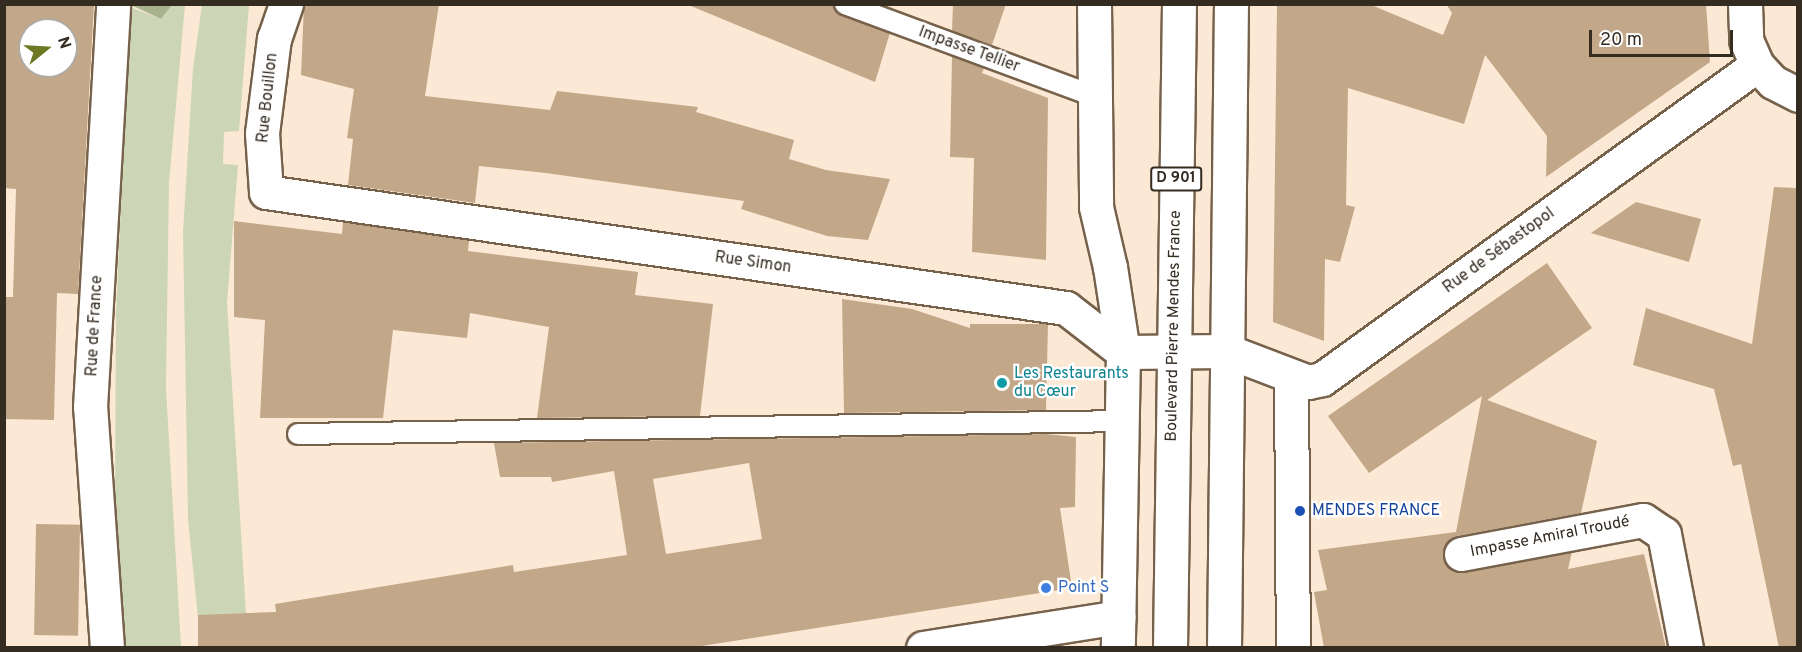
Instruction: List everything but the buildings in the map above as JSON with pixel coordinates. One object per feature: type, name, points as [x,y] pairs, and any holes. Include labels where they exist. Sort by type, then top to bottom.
[{"type":"street","name":"Rue de France","points":[[107,648],[90,407],[113,4]]},
{"type":"street","name":"Rue Bouillon","points":[[266,192],[262,133],[274,39],[286,4]]},
{"type":"street","points":[[923,648],[1119,632],[1123,352],[1110,267],[1096,207],[1094,4]]},
{"type":"street","name":"Boulevard Pierre Mendes France","points":[[1170,648],[1179,4]]},
{"type":"street","points":[[1224,648],[1231,4]]},
{"type":"street","points":[[1745,4],[1746,40],[1757,65],[1773,82],[1797,95]]},
{"type":"street","name":"Rue de Sébastopol","points":[[1227,351],[1308,382],[1322,379],[1757,65]]},
{"type":"street","name":"Rue Simon","points":[[266,192],[1066,308],[1123,352]]},
{"type":"street","points":[[1123,352],[1174,354],[1227,351]]},
{"type":"street","points":[[1291,376],[1293,648]]},
{"type":"street","name":"Impasse Amiral Troudé","points":[[1461,554],[1643,520],[1664,534],[1686,648]]},
{"type":"lane","name":"Impasse Tellier","points":[[845,4],[1094,96]]},
{"type":"lane","points":[[298,434],[1123,421]]},
{"type":"green space","points":[[131,4],[172,5],[161,19]]},
{"type":"green space","points":[[172,5],[185,5],[169,183],[166,388],[181,647],[126,648],[115,510],[116,314],[130,7],[161,19]]},
{"type":"green space","points":[[202,5],[249,5],[239,131],[224,132],[223,164],[238,165],[227,303],[248,647],[201,648],[188,519],[183,232],[193,68]]},
{"type":"place","name":"Les Restaurants du Cœur","points":[[1002,383]]},
{"type":"place","name":"MENDES FRANCE","points":[[1300,511]]},
{"type":"place","name":"Point S","points":[[1046,588]]}]
